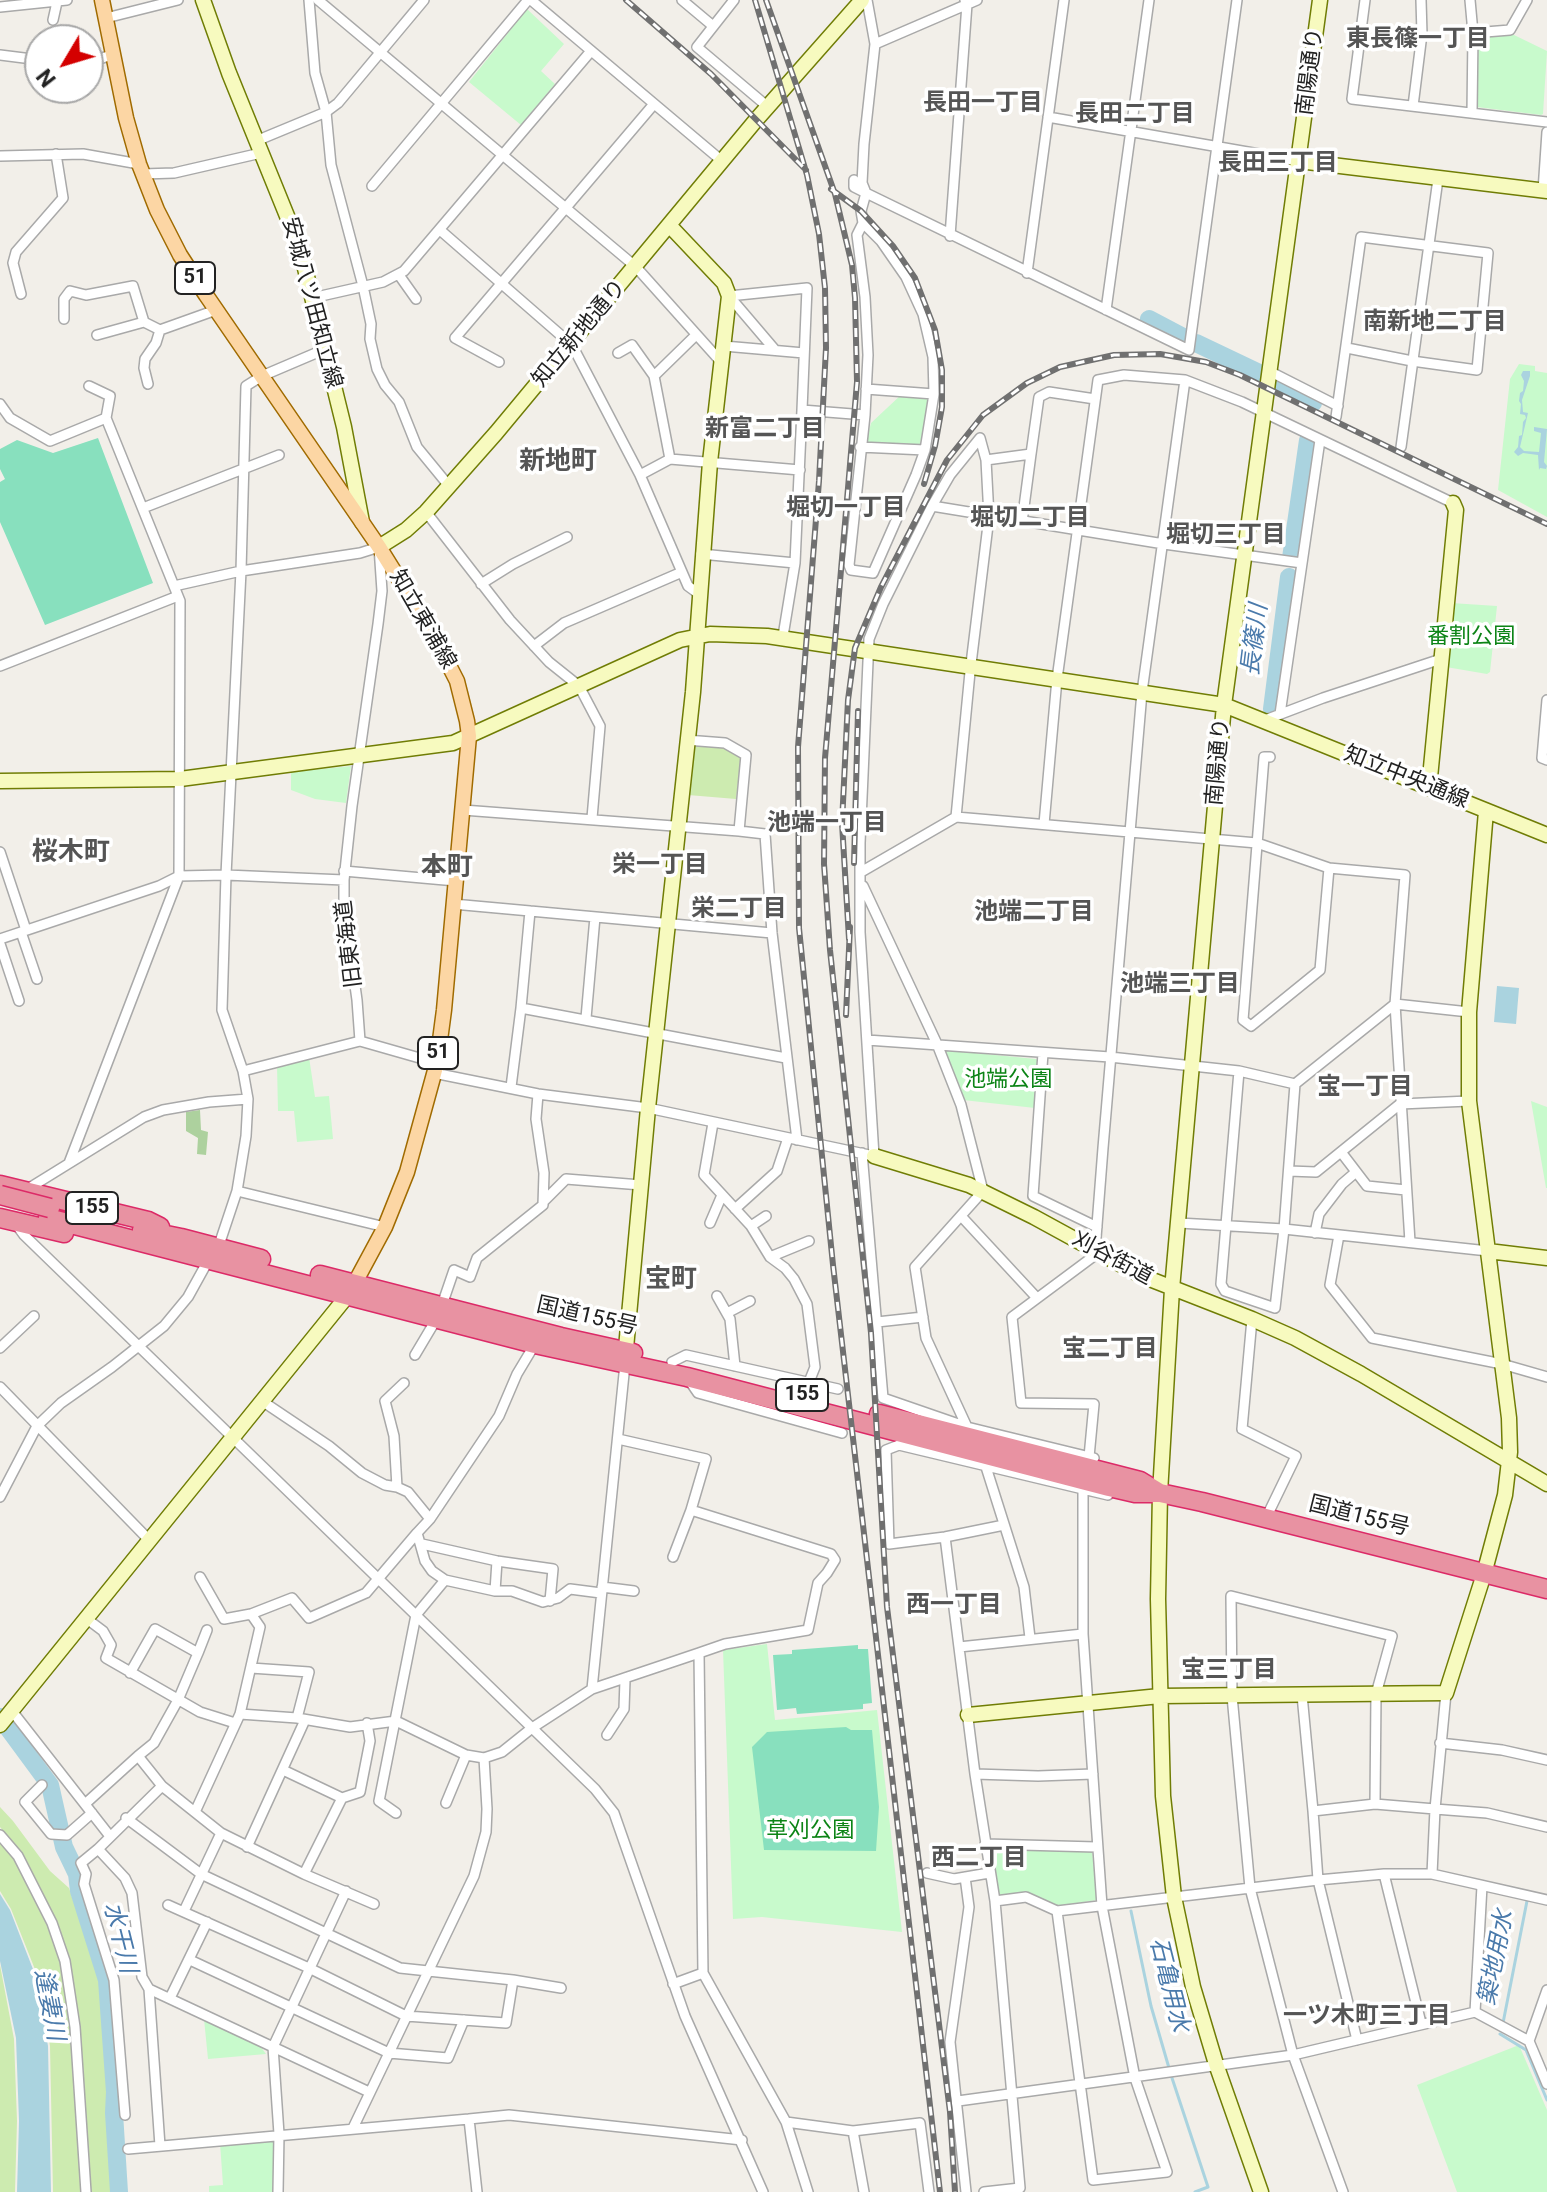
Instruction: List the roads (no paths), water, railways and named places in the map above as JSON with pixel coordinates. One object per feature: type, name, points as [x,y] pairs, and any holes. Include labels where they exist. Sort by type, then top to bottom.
[{"type":"highway","name":"155","points":[[0,1185],[148,1221],[181,1245]]},
{"type":"highway","name":"国道155号","points":[[0,1195],[49,1213]]},
{"type":"highway","name":"国道155号","points":[[0,1206],[160,1235],[181,1245],[1135,1493],[1160,1493],[1547,1589]]},
{"type":"highway","name":"155","points":[[7,1220],[143,1252],[181,1245]]},
{"type":"highway","name":"国道155号","points":[[440,1311],[535,1344],[672,1362],[1140,1481],[1160,1493]]},
{"type":"main road","name":"知立東浦線","points":[[102,0],[126,118],[157,210],[180,255],[379,547],[433,634],[457,681],[469,736],[444,1010],[435,1068],[407,1172],[385,1227],[352,1289]]},
{"type":"street","points":[[106,18],[178,0]]},
{"type":"street","name":"安城八ツ田知立線","points":[[203,0],[258,147],[293,227],[345,431],[362,523]]},
{"type":"street","points":[[309,0],[315,73],[326,112],[331,165],[363,286],[377,369],[399,402],[417,447],[449,486]]},
{"type":"street","points":[[318,0],[636,267],[722,363]]},
{"type":"street","points":[[0,156],[83,154],[141,169],[174,173],[258,147],[338,103],[424,0]]},
{"type":"street","points":[[372,186],[529,0],[722,161]]},
{"type":"street","points":[[682,0],[713,26]]},
{"type":"street","points":[[734,0],[697,47],[768,107]]},
{"type":"street","points":[[1027,273],[1064,0]]},
{"type":"street","points":[[1106,310],[1149,0]]},
{"type":"street","points":[[854,180],[854,187],[950,236],[1189,350],[1237,0]]},
{"type":"street","name":"南陽通り","points":[[1261,2192],[1216,2064],[1193,1987],[1174,1897],[1163,1796],[1160,1493],[1172,1289],[1224,705],[1320,0]]},
{"type":"street","points":[[1365,0],[1352,99],[1547,122]]},
{"type":"street","points":[[1413,106],[1422,34],[1421,0]]},
{"type":"street","points":[[1470,0],[1473,33],[1472,113]]},
{"type":"street","points":[[1473,33],[1510,30],[1527,0]]},
{"type":"street","points":[[0,7],[62,1]]},
{"type":"street","points":[[53,20],[62,1]]},
{"type":"street","points":[[875,44],[970,1],[950,236]]},
{"type":"street","points":[[860,2],[875,44],[864,144],[862,183],[866,193],[861,211],[863,223],[881,241],[906,277],[923,314],[933,357],[934,394],[925,450],[903,509],[873,573],[851,570],[849,565],[865,415],[868,355],[857,235],[863,223]]},
{"type":"street","name":"知立新地通り","points":[[379,547],[406,530],[449,486],[572,345],[722,161],[860,2]]},
{"type":"street","points":[[312,298],[383,282],[399,275],[591,51]]},
{"type":"street","points":[[104,57],[114,54]]},
{"type":"street","points":[[0,55],[24,58]]},
{"type":"street","points":[[499,362],[455,338],[654,104]]},
{"type":"street","points":[[1048,117],[1299,161],[1545,191],[1547,132]]},
{"type":"street","points":[[21,294],[13,263],[16,252],[63,198],[56,154]]},
{"type":"street","points":[[1401,447],[1438,179]]},
{"type":"street","points":[[670,226],[724,283],[729,296],[775,350]]},
{"type":"street","points":[[440,230],[572,345],[640,475],[688,586],[699,594]]},
{"type":"street","points":[[1269,371],[1337,412],[1361,237],[1488,253],[1477,370],[1347,348]]},
{"type":"street","points":[[399,275],[416,299]]},
{"type":"street","points":[[64,319],[64,299],[70,291],[86,295],[133,286],[144,322]]},
{"type":"street","points":[[729,296],[807,288],[795,563],[783,636]]},
{"type":"street","points":[[592,1689],[648,1108],[693,692],[701,554],[729,296]]},
{"type":"street","points":[[97,335],[144,322],[160,330],[216,310]]},
{"type":"street","points":[[148,384],[145,359],[156,343],[160,330]]},
{"type":"street","points":[[654,376],[696,335]]},
{"type":"street","points":[[618,353],[632,345],[654,376],[670,459]]},
{"type":"street","points":[[724,346],[804,353]]},
{"type":"street","points":[[0,1497],[37,1426],[61,1403],[139,1346],[174,1315],[196,1286],[214,1253],[237,1191],[246,1136],[248,1099],[243,1071],[222,1010],[246,386],[323,350]]},
{"type":"street","points":[[1044,824],[1057,679],[1098,380],[1124,375],[1185,380],[1212,388],[1453,503],[1456,510],[1429,788]]},
{"type":"street","points":[[956,817],[989,517],[986,460],[980,438],[950,475],[932,506],[873,625],[869,650],[860,932],[867,1040],[868,1155],[883,1398],[967,1427],[1091,1457],[1094,1404],[1021,1403],[1012,1317],[1098,1253],[1097,1227],[1110,1057],[1142,692],[1185,380]]},
{"type":"street","points":[[69,1163],[179,876],[176,591],[106,418],[110,396],[89,386]]},
{"type":"street","points":[[866,389],[934,394]]},
{"type":"street","points":[[1022,522],[1039,397],[1049,392],[1095,399]]},
{"type":"street","points":[[0,404],[10,418],[50,441],[106,418]]},
{"type":"street","points":[[802,410],[865,415]]},
{"type":"street","points":[[1280,714],[1320,440]]},
{"type":"street","points":[[860,447],[925,450]]},
{"type":"street","points":[[986,460],[1031,454]]},
{"type":"street","points":[[143,508],[279,455]]},
{"type":"street","points":[[640,475],[670,459],[800,470]]},
{"type":"street","points":[[932,506],[1302,563]]},
{"type":"street","points":[[426,512],[534,646],[579,686],[600,726],[592,818]]},
{"type":"street","points":[[481,584],[567,537]]},
{"type":"street","points":[[0,666],[176,591],[241,571],[360,553],[379,547]]},
{"type":"street","name":"旧東海道","points":[[360,1041],[344,907],[344,876],[382,591],[379,547]]},
{"type":"street","points":[[701,554],[795,563]]},
{"type":"street","points":[[534,646],[564,623],[682,572]]},
{"type":"street","points":[[0,781],[180,779],[453,743],[680,640],[696,636]]},
{"type":"street","name":"知立中央通線","points":[[696,636],[783,636],[1224,705],[1547,835]]},
{"type":"street","points":[[1265,720],[1441,659]]},
{"type":"street","points":[[1547,700],[1542,758],[1547,760]]},
{"type":"street","points":[[686,740],[725,743],[746,755],[739,831]]},
{"type":"street","points":[[1270,757],[1264,757],[1243,1020],[1251,1026],[1320,970],[1329,868]]},
{"type":"street","points":[[463,810],[765,834],[793,1139],[777,1171],[735,1209]]},
{"type":"street","points":[[1432,1874],[1446,1693],[1484,1574],[1505,1495],[1509,1463],[1509,1418],[1469,1101],[1469,1012],[1486,811]]},
{"type":"street","points":[[861,876],[956,817],[1257,843],[1329,868],[1405,875],[1395,1004],[1410,1242]]},
{"type":"street","points":[[0,852],[37,979]]},
{"type":"street","points":[[19,1001],[0,941],[159,886],[179,876],[344,876],[456,881]]},
{"type":"street","points":[[861,876],[937,1044],[961,1105],[983,1191],[915,1267],[926,1338],[967,1427]]},
{"type":"street","points":[[453,904],[772,933]]},
{"type":"street","points":[[511,1087],[530,911]]},
{"type":"street","points":[[586,1018],[595,917]]},
{"type":"street","points":[[1239,1071],[1221,1284],[1225,1291],[1275,1308],[1295,1084],[1395,1004],[1469,1012]]},
{"type":"street","points":[[521,1008],[786,1058]]},
{"type":"street","points":[[867,1040],[1110,1057],[1239,1071],[1295,1084]]},
{"type":"street","points":[[243,1071],[360,1041]]},
{"type":"street","name":"刈谷街道","points":[[360,1041],[435,1068],[538,1094],[648,1108],[868,1155],[983,1191],[1172,1289],[1252,1319],[1355,1371],[1547,1484]]},
{"type":"street","points":[[1043,1053],[1033,1196],[1097,1227]]},
{"type":"street","points":[[538,1094],[536,1119],[544,1173],[543,1202]]},
{"type":"street","points":[[0,1206],[144,1117],[163,1110],[209,1102],[248,1099]]},
{"type":"street","points":[[1289,1171],[1316,1172],[1400,1104],[1469,1101]]},
{"type":"street","points":[[713,1123],[704,1175],[751,1226],[770,1257],[794,1279],[807,1304],[815,1367],[809,1382]]},
{"type":"street","points":[[1341,1152],[1367,1186],[1406,1190]]},
{"type":"street","points":[[1315,1233],[1319,1214],[1342,1184],[1356,1172]]},
{"type":"street","points":[[415,1355],[440,1311],[454,1270],[470,1277],[477,1258],[543,1205],[566,1179],[641,1185]]},
{"type":"street","points":[[237,1191],[385,1227]]},
{"type":"street","points":[[710,1223],[722,1195]]},
{"type":"street","points":[[751,1226],[766,1216]]},
{"type":"street","points":[[961,1216],[1037,1298]]},
{"type":"street","points":[[7,1220],[595,1789],[614,1813],[673,1984],[763,2192]]},
{"type":"street","points":[[1179,1223],[1284,1229],[1547,1258]]},
{"type":"street","points":[[1339,1235],[1330,1285],[1372,1338],[1502,1364],[1547,1377]]},
{"type":"street","points":[[770,1257],[809,1241]]},
{"type":"street","points":[[0,1725],[352,1289]]},
{"type":"street","points":[[717,1296],[727,1313],[735,1366]]},
{"type":"street","points":[[727,1313],[750,1301]]},
{"type":"street","points":[[0,1348],[34,1316]]},
{"type":"street","points":[[877,1322],[923,1317]]},
{"type":"street","points":[[1252,1319],[1242,1429],[1296,1456],[1266,1518]]},
{"type":"street","points":[[200,1577],[224,1619],[251,1614],[292,1598],[309,1618],[366,1593],[430,1519],[499,1416],[517,1374],[535,1344]]},
{"type":"street","points":[[672,1362],[686,1355],[838,1389]]},
{"type":"street","points":[[687,1377],[698,1393],[842,1433]]},
{"type":"street","points":[[397,1487],[394,1436],[385,1401],[404,1383]]},
{"type":"street","points":[[0,1387],[150,1541]]},
{"type":"street","points":[[262,1401],[329,1446],[362,1473],[408,1492],[430,1519]]},
{"type":"street","points":[[618,1439],[706,1459],[673,1557]]},
{"type":"street","points":[[1004,1525],[889,1544],[886,1450],[899,1445],[1105,1495],[1135,1493]]},
{"type":"street","points":[[986,1467],[1024,1587],[1030,1638]]},
{"type":"street","points":[[1057,1911],[1093,2180],[1167,2172],[1135,2078],[1102,1906],[1083,1634],[1083,1490]]},
{"type":"street","points":[[87,1619],[103,1631],[111,1645],[106,1658],[200,1712],[237,1719],[301,1719],[350,1727],[396,1721],[466,1755],[484,1758],[502,1752],[532,1728],[592,1689],[725,1644],[808,1630],[818,1583],[835,1560],[831,1554],[691,1510]]},
{"type":"street","points":[[417,1533],[425,1561],[432,1571],[445,1580],[495,1591],[512,1591],[543,1602],[570,1589],[634,1591]]},
{"type":"street","points":[[945,1537],[975,1774],[995,1901],[1020,2188],[984,2192]]},
{"type":"street","points":[[422,1544],[497,1561],[553,1569],[550,1601]]},
{"type":"street","points":[[495,1591],[497,1561]]},
{"type":"street","points":[[396,1813],[379,1801],[416,1615],[445,1580]]},
{"type":"street","points":[[1343,2192],[1293,2055],[1250,1888],[1232,1696],[1231,1596],[1392,1636],[1376,1694],[1375,1804]]},
{"type":"street","points":[[195,1812],[237,1719],[260,1627],[251,1614]]},
{"type":"street","points":[[130,1673],[155,1629],[198,1653]]},
{"type":"street","points":[[42,1785],[25,1802],[51,1834],[67,1835],[138,1756],[154,1743],[178,1700],[207,1630]]},
{"type":"street","points":[[959,1647],[1083,1634]]},
{"type":"street","points":[[699,1653],[703,1973],[786,2122],[808,2192]]},
{"type":"street","points":[[247,1847],[283,1770],[301,1719],[309,1672],[251,1668]]},
{"type":"street","points":[[607,1735],[624,1709],[625,1680]]},
{"type":"street","points":[[968,1715],[1160,1696],[1446,1693]]},
{"type":"street","points":[[1302,1695],[1318,1880],[1357,2040]]},
{"type":"street","points":[[12,1711],[109,1835]]},
{"type":"street","points":[[283,1770],[342,1798],[360,1792],[370,1741],[367,1723]]},
{"type":"street","points":[[1440,1743],[1502,1750],[1547,1760]]},
{"type":"street","points":[[446,1803],[466,1755]]},
{"type":"street","points":[[138,1756],[162,1786],[221,1833],[374,1904]]},
{"type":"street","points":[[353,2128],[482,1854],[487,1809],[484,1758]]},
{"type":"street","points":[[975,1774],[1093,1774]]},
{"type":"street","points":[[125,2115],[114,1980],[84,1884],[86,1874],[81,1863],[162,1786]]},
{"type":"street","points":[[304,1874],[342,1798]]},
{"type":"street","points":[[1313,1811],[1375,1804],[1487,1813],[1547,1827]]},
{"type":"street","points":[[126,1818],[201,1874],[400,1968],[561,1988]]},
{"type":"street","points":[[184,1911],[221,1833]]},
{"type":"street","points":[[0,1835],[18,1856],[52,1923],[65,1961],[75,2027],[86,2192]]},
{"type":"street","points":[[985,1844],[1096,1847]]},
{"type":"street","points":[[98,1849],[125,1878],[132,1893],[142,1977],[149,1989],[160,2146]]},
{"type":"street","points":[[927,1873],[954,1879],[989,1873]]},
{"type":"street","points":[[1384,1874],[1421,2023]]},
{"type":"street","points":[[995,1901],[1026,1897],[1057,1911],[1384,1874],[1432,1874],[1547,1900]]},
{"type":"street","points":[[965,1877],[969,1907],[950,2042],[966,2192]]},
{"type":"street","points":[[1475,2012],[1482,1886]]},
{"type":"street","points":[[278,2192],[279,2134],[273,2047],[346,1891]]},
{"type":"street","points":[[168,1905],[309,1968],[406,2016],[506,2023],[513,1980]]},
{"type":"street","points":[[170,1998],[207,1922]]},
{"type":"street","points":[[190,1960],[389,2053],[448,2058],[464,2020]]},
{"type":"street","points":[[673,1984],[703,1973]]},
{"type":"street","points":[[149,1989],[369,2092]]},
{"type":"street","points":[[1529,2041],[1547,1990]]},
{"type":"street","points":[[958,2101],[1293,2055],[1475,2012],[1529,2041],[1547,2084]]},
{"type":"street","points":[[128,2149],[509,2115],[742,2140]]},
{"type":"street","points":[[469,2119],[477,2192]]},
{"type":"street","points":[[786,2122],[853,2131],[920,2123],[929,2192]]},
{"type":"street","points":[[853,2131],[864,2192]]},
{"type":"water","points":[[1523,371],[1530,371],[1530,376],[1522,400],[1523,412],[1528,413],[1520,447],[1524,451],[1539,452],[1541,433],[1534,431],[1534,427],[1547,429],[1546,469],[1539,470],[1538,455],[1523,453],[1518,456],[1514,452],[1526,418],[1520,414],[1519,401],[1523,391]]},
{"type":"water","points":[[1497,986],[1519,988],[1516,1024],[1494,1022]]},
{"type":"water","points":[[0,1894],[10,1910],[36,1977],[48,2046],[51,2192],[17,2192],[19,2121],[16,2038],[0,1961]]},
{"type":"waterway","points":[[1149,319],[1185,338]]},
{"type":"waterway","points":[[1196,343],[1259,373]]},
{"type":"waterway","name":"長篠川","points":[[1278,383],[1313,403]]},
{"type":"waterway","name":"長篠川","points":[[1291,558],[1308,440]]},
{"type":"waterway","name":"長篠川","points":[[1272,709],[1289,577]]},
{"type":"waterway","name":"水干川","points":[[0,1717],[50,1785],[64,1847],[77,1874],[79,1891],[107,1980],[119,2192]]},
{"type":"waterway","name":"築地用水","points":[[1503,2023],[1527,1901]]},
{"type":"waterway","name":"石亀用水","points":[[1131,1911],[1151,2006],[1169,2068]]},
{"type":"waterway","name":"築地用水","points":[[1500,2034],[1526,2050],[1547,2100]]},
{"type":"waterway","name":"石亀用水","points":[[1172,2078],[1208,2187],[1195,2192]]},
{"type":"railway","points":[[626,0],[711,74],[806,170]]},
{"type":"railway","points":[[755,0],[807,175],[819,234],[825,288],[826,348],[819,481],[798,747],[799,928],[833,1265],[940,2192]]},
{"type":"railway","points":[[766,0],[835,194],[852,265],[855,298],[857,382],[825,758],[824,864],[830,950],[871,1333],[887,1607],[950,2112],[955,2192]]},
{"type":"railway","points":[[831,189],[861,211],[893,246],[915,278],[935,330],[942,370],[942,407],[924,484]]},
{"type":"railway","points":[[849,939],[842,823],[848,700],[855,648],[881,587],[947,460],[983,415],[1027,383],[1060,367],[1114,355],[1160,354],[1206,362],[1240,375],[1547,524]]},
{"type":"railway","points":[[854,863],[858,711]]},
{"type":"railway","points":[[846,1015],[850,927]]},
{"type":"district","name":"東長篠一丁目","points":[[1418,40]]},
{"type":"district","name":"長田一丁目","points":[[983,104]]},
{"type":"district","name":"長田二丁目","points":[[1135,115]]},
{"type":"district","name":"長田三丁目","points":[[1278,164]]},
{"type":"district","name":"南新地二丁目","points":[[1435,323]]},
{"type":"district","name":"新富二丁目","points":[[765,430]]},
{"type":"district","name":"新地町","points":[[558,462]]},
{"type":"district","name":"堀切一丁目","points":[[846,509]]},
{"type":"district","name":"堀切二丁目","points":[[1030,519]]},
{"type":"district","name":"堀切三丁目","points":[[1226,536]]},
{"type":"district","name":"池端一丁目","points":[[827,824]]},
{"type":"district","name":"桜木町","points":[[71,853]]},
{"type":"district","name":"栄一丁目","points":[[660,866]]},
{"type":"district","name":"本町","points":[[447,868]]},
{"type":"district","name":"栄二丁目","points":[[739,910]]},
{"type":"district","name":"池端二丁目","points":[[1034,913]]},
{"type":"district","name":"池端三丁目","points":[[1180,985]]},
{"type":"district","name":"宝一丁目","points":[[1365,1088]]},
{"type":"district","name":"宝町","points":[[671,1280]]},
{"type":"district","name":"宝二丁目","points":[[1110,1350]]},
{"type":"district","name":"西一丁目","points":[[954,1606]]},
{"type":"district","name":"宝三丁目","points":[[1229,1671]]},
{"type":"district","name":"西二丁目","points":[[979,1859]]},
{"type":"district","name":"一ツ木町三丁目","points":[[1367,2017]]},
{"type":"park label","name":"番割公園","points":[[1471,637]]},
{"type":"park label","name":"池端公園","points":[[1008,1080]]},
{"type":"park label","name":"草刈公園","points":[[810,1831]]},
{"type":"water label","name":"逢妻川","points":[[48,2005]]}]
